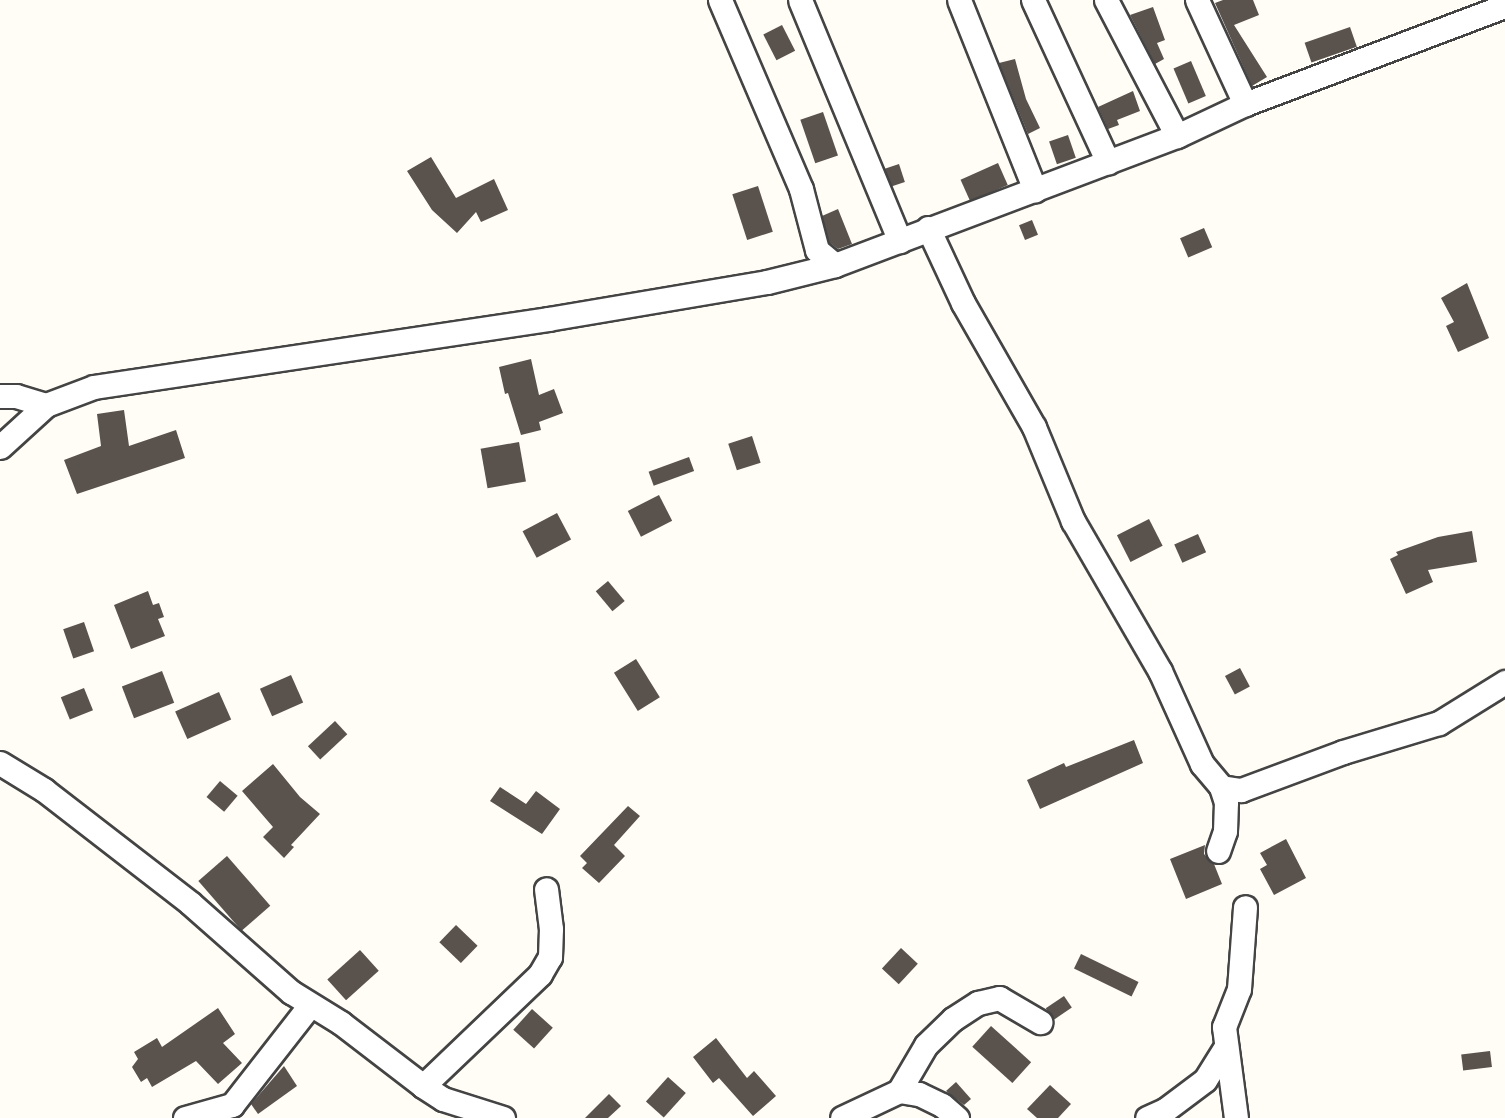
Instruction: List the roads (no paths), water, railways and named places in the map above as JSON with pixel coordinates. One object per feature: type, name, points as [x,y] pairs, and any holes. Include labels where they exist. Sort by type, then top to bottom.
[{"type":"street","points":[[720,0],[801,189],[817,250],[835,265]]},
{"type":"street","points":[[800,0],[900,241]]},
{"type":"street","points":[[959,0],[1035,190]]},
{"type":"street","points":[[1033,0],[1108,162]]},
{"type":"street","points":[[1106,0],[1177,136]]},
{"type":"street","points":[[1197,0],[1245,104]]},
{"type":"street","points":[[0,447],[47,405],[94,387],[508,325],[766,282],[835,265],[1177,136],[1245,104],[1505,6]]},
{"type":"street","points":[[929,228],[964,303],[1034,427],[1073,521],[1160,671],[1202,764],[1221,787],[1226,802],[1225,831],[1218,851]]},
{"type":"street","points":[[803,273],[817,250]]},
{"type":"street","points":[[0,396],[16,396],[47,405]]},
{"type":"street","points":[[1221,787],[1241,790],[1343,752],[1439,723],[1505,682]]},
{"type":"street","points":[[0,763],[44,790],[180,895],[310,1005],[341,1023],[423,1086],[443,1099],[503,1118]]},
{"type":"street","points":[[423,1086],[540,974],[550,957],[551,929],[545,889]]},
{"type":"street","points":[[1236,1118],[1224,1027],[1239,989],[1245,907]]},
{"type":"street","points":[[899,1091],[926,1045],[953,1019],[978,1003],[999,998],[1040,1022]]},
{"type":"street","points":[[185,1118],[233,1105],[310,1005]]},
{"type":"street","points":[[1147,1118],[1165,1111],[1205,1080],[1226,1046]]},
{"type":"street","points":[[842,1118],[899,1091],[919,1094],[942,1105],[957,1118]]}]
